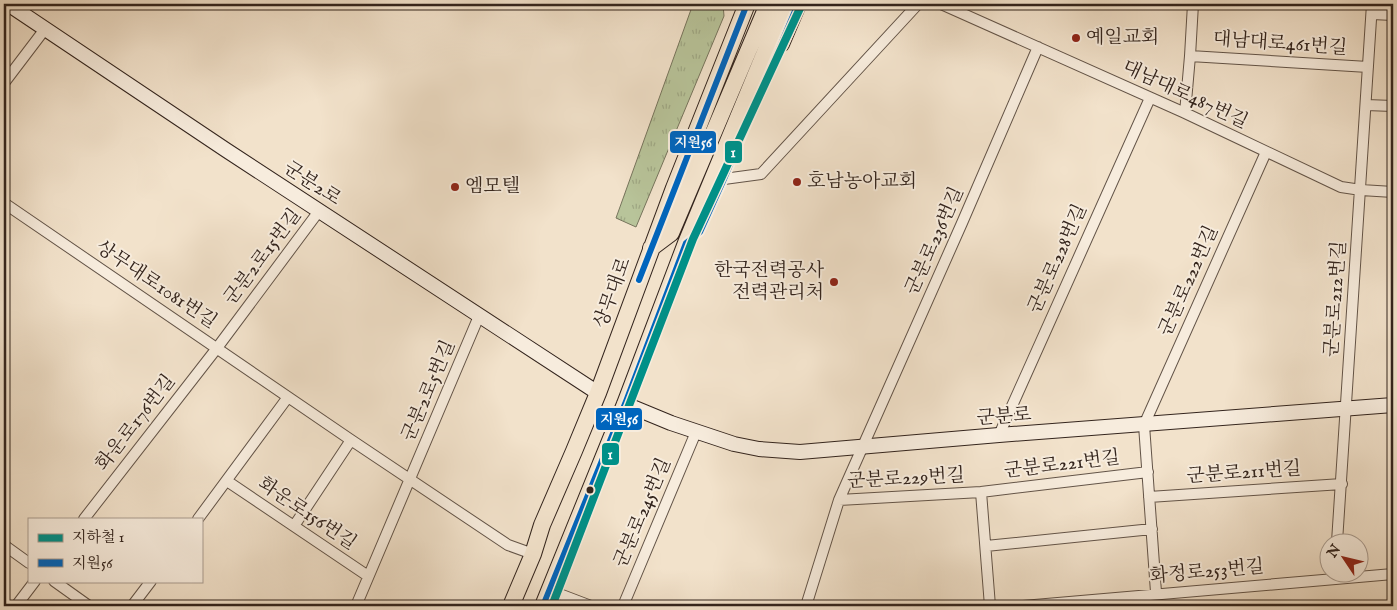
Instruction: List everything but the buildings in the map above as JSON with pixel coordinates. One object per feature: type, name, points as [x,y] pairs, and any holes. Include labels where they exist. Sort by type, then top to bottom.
[{"type":"main road","points":[[737,4],[737,27]]},
{"type":"main road","points":[[651,248],[747,4]]},
{"type":"main road","name":"상무대로","points":[[511,606],[542,525],[598,393],[651,248],[670,233],[768,4]]},
{"type":"main road","points":[[543,606],[625,404],[686,243],[785,4]]},
{"type":"main road","points":[[686,243],[700,232],[798,4]]},
{"type":"street","name":"군분2로","points":[[8,4],[319,211],[598,393]]},
{"type":"street","points":[[724,179],[761,174],[918,4]]},
{"type":"street","name":"대남대로487번길","points":[[941,4],[1185,113],[1341,187],[1393,192]]},
{"type":"street","points":[[1185,113],[1193,4]]},
{"type":"street","points":[[1372,9],[1393,15]]},
{"type":"street","name":"대남대로461번길","points":[[1361,190],[1372,9]]},
{"type":"street","points":[[4,83],[45,29]]},
{"type":"street","name":"군분로236번길","points":[[806,606],[839,500],[966,215],[1038,47]]},
{"type":"street","name":"대남대로461번길","points":[[1190,56],[1368,67]]},
{"type":"street","name":"군분로228번길","points":[[999,436],[1150,98]]},
{"type":"street","points":[[1366,104],[1393,106]]},
{"type":"street","name":"군분로222번길","points":[[1144,425],[1266,152]]},
{"type":"street","name":"군분로212번길","points":[[1345,410],[1361,190]]},
{"type":"street","name":"상무대로1081번길","points":[[4,203],[508,545],[532,554]]},
{"type":"street","name":"군분2로15번길","points":[[217,348],[319,211]]},
{"type":"street","name":"군분2로5번길","points":[[410,479],[479,316]]},
{"type":"street","name":"화운로176번길","points":[[85,518],[217,348]]},
{"type":"street","points":[[199,518],[288,397]]},
{"type":"street","name":"군분로","points":[[625,404],[696,432],[734,444],[759,449],[800,452],[1393,406]]},
{"type":"street","points":[[1338,532],[1345,410]]},
{"type":"street","name":"군분로221번길","points":[[1144,425],[1157,606]]},
{"type":"street","name":"군분로245번길","points":[[623,606],[696,432]]},
{"type":"street","points":[[294,526],[351,440]]},
{"type":"street","name":"군분로221번길","points":[[981,492],[1148,472]]},
{"type":"street","name":"화운로156번길","points":[[356,606],[410,479]]},
{"type":"street","name":"화운로156번길","points":[[227,481],[368,576]]},
{"type":"street","name":"군분로211번길","points":[[1149,497],[1342,484]]},
{"type":"street","name":"군분로229번길","points":[[839,500],[981,492],[990,606]]},
{"type":"street","points":[[986,546],[1152,529]]},
{"type":"street","points":[[4,545],[28,562]]},
{"type":"street","name":"화정로253번길","points":[[1370,575],[1393,574]]},
{"type":"street","name":"화정로253번길","points":[[1023,606],[1320,578]]},
{"type":"street","points":[[16,606],[34,582]]},
{"type":"street","points":[[55,582],[89,606]]},
{"type":"street","points":[[132,606],[150,582]]},
{"type":"street","points":[[549,590],[591,606]]},
{"type":"green space","points":[[693,4],[723,4],[724,16],[636,227],[616,218]]},
{"type":"metro line","name":"1","points":[[552,606],[693,239],[802,4]]},
{"type":"transit line","name":"지원56","points":[[639,280],[747,4]]},
{"type":"transit line","name":"지원56","points":[[543,606],[625,404],[686,243],[700,232],[798,4]]},
{"type":"place","name":"예일교회","points":[[1076,38]]},
{"type":"place","name":"호남농아교회","points":[[797,182]]},
{"type":"place","name":"엠모텔","points":[[455,187]]},
{"type":"place","name":"한국전력공사 전력관리처","points":[[834,282]]}]
